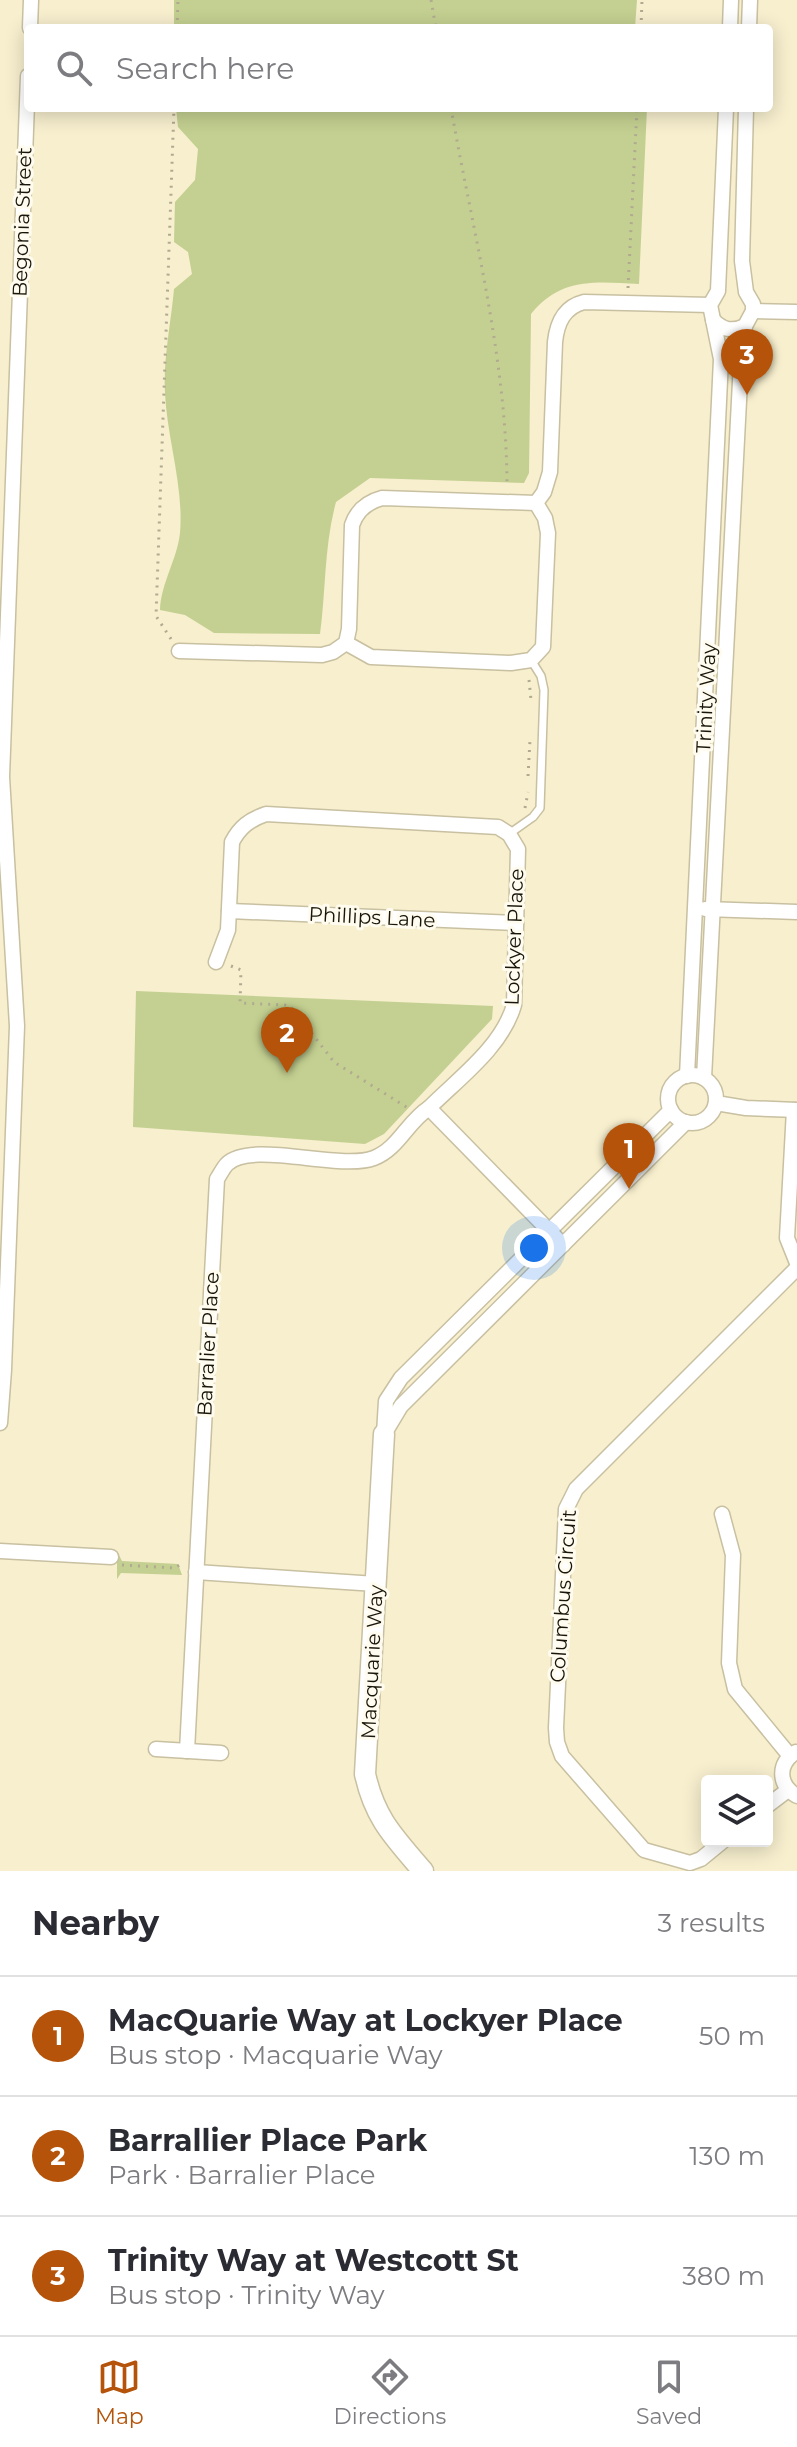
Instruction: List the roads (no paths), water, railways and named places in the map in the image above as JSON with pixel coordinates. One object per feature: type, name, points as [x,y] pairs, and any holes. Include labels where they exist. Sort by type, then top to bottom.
[{"type":"street","points":[[30,24],[31,0]]},
{"type":"street","points":[[730,24],[731,0]]},
{"type":"street","points":[[749,24],[750,0]]},
{"type":"street","name":"Begonia Street","points":[[0,1423],[7,1118],[17,1026],[2,777],[3,643],[26,112]]},
{"type":"street","points":[[712,313],[718,291],[726,112]]},
{"type":"street","points":[[746,112],[742,261],[746,292],[753,304],[753,311],[797,312]]},
{"type":"street","points":[[718,291],[729,287],[746,292]]},
{"type":"street","points":[[536,503],[544,492],[550,472],[555,342],[559,322],[574,304],[628,304],[712,313],[724,329],[745,326]]},
{"type":"street","name":"Trinity Way","points":[[716,1103],[714,1088],[704,1078],[745,326],[753,311]]},
{"type":"street","name":"Trinity Way","points":[[671,1110],[668,1100],[671,1089],[677,1080],[687,1076],[696,907],[721,359],[712,313]]},
{"type":"street","points":[[179,651],[322,655],[346,643],[352,525],[355,515],[369,502],[382,498],[536,503]]},
{"type":"street","points":[[346,643],[371,657],[511,663],[531,660],[543,647],[547,547],[545,518],[536,503]]},
{"type":"street","points":[[216,962],[228,930],[232,842],[250,820],[266,814],[498,827],[509,834]]},
{"type":"street","name":"Lockyer Place","points":[[424,1112],[500,1036],[509,1022],[514,1005],[518,849],[509,834]]},
{"type":"street","points":[[696,907],[797,912]]},
{"type":"street","name":"Phillips Lane","points":[[229,911],[516,923]]},
{"type":"street","points":[[687,1076],[704,1078]]},
{"type":"street","points":[[384,1434],[401,1406],[686,1122],[705,1119],[716,1103],[795,1110],[787,1238],[797,1266]]},
{"type":"street","points":[[671,1110],[686,1122]]},
{"type":"street","name":"Macquarie Way","points":[[423,1871],[386,1828],[371,1799],[365,1774],[386,1401],[401,1378],[671,1110]]},
{"type":"street","points":[[424,1112],[563,1245]]},
{"type":"street","name":"Barralier Place","points":[[187,1751],[217,1179],[228,1162],[249,1154],[356,1161],[374,1158],[389,1150],[424,1112]]},
{"type":"street","name":"Columbus Circuit","points":[[716,1847],[701,1859],[690,1863],[644,1850],[562,1756],[556,1728],[566,1509],[576,1489],[797,1266]]},
{"type":"street","points":[[722,1514],[733,1555],[731,1678],[735,1689],[793,1754],[785,1762],[782,1776],[792,1793],[773,1803]]},
{"type":"street","points":[[0,1551],[111,1557]]},
{"type":"street","points":[[197,1567],[376,1584]]},
{"type":"street","points":[[156,1749],[221,1753]]},
{"type":"lane","points":[[509,834],[540,808],[544,690],[541,676],[531,660]]},
{"type":"place","name":"Trinity Way at Westcott St","points":[[747,395]]},
{"type":"place","name":"Barrallier Place Park","points":[[287,1073]]},
{"type":"place","name":"MacQuarie Way at Lockyer Place","points":[[629,1189]]}]
